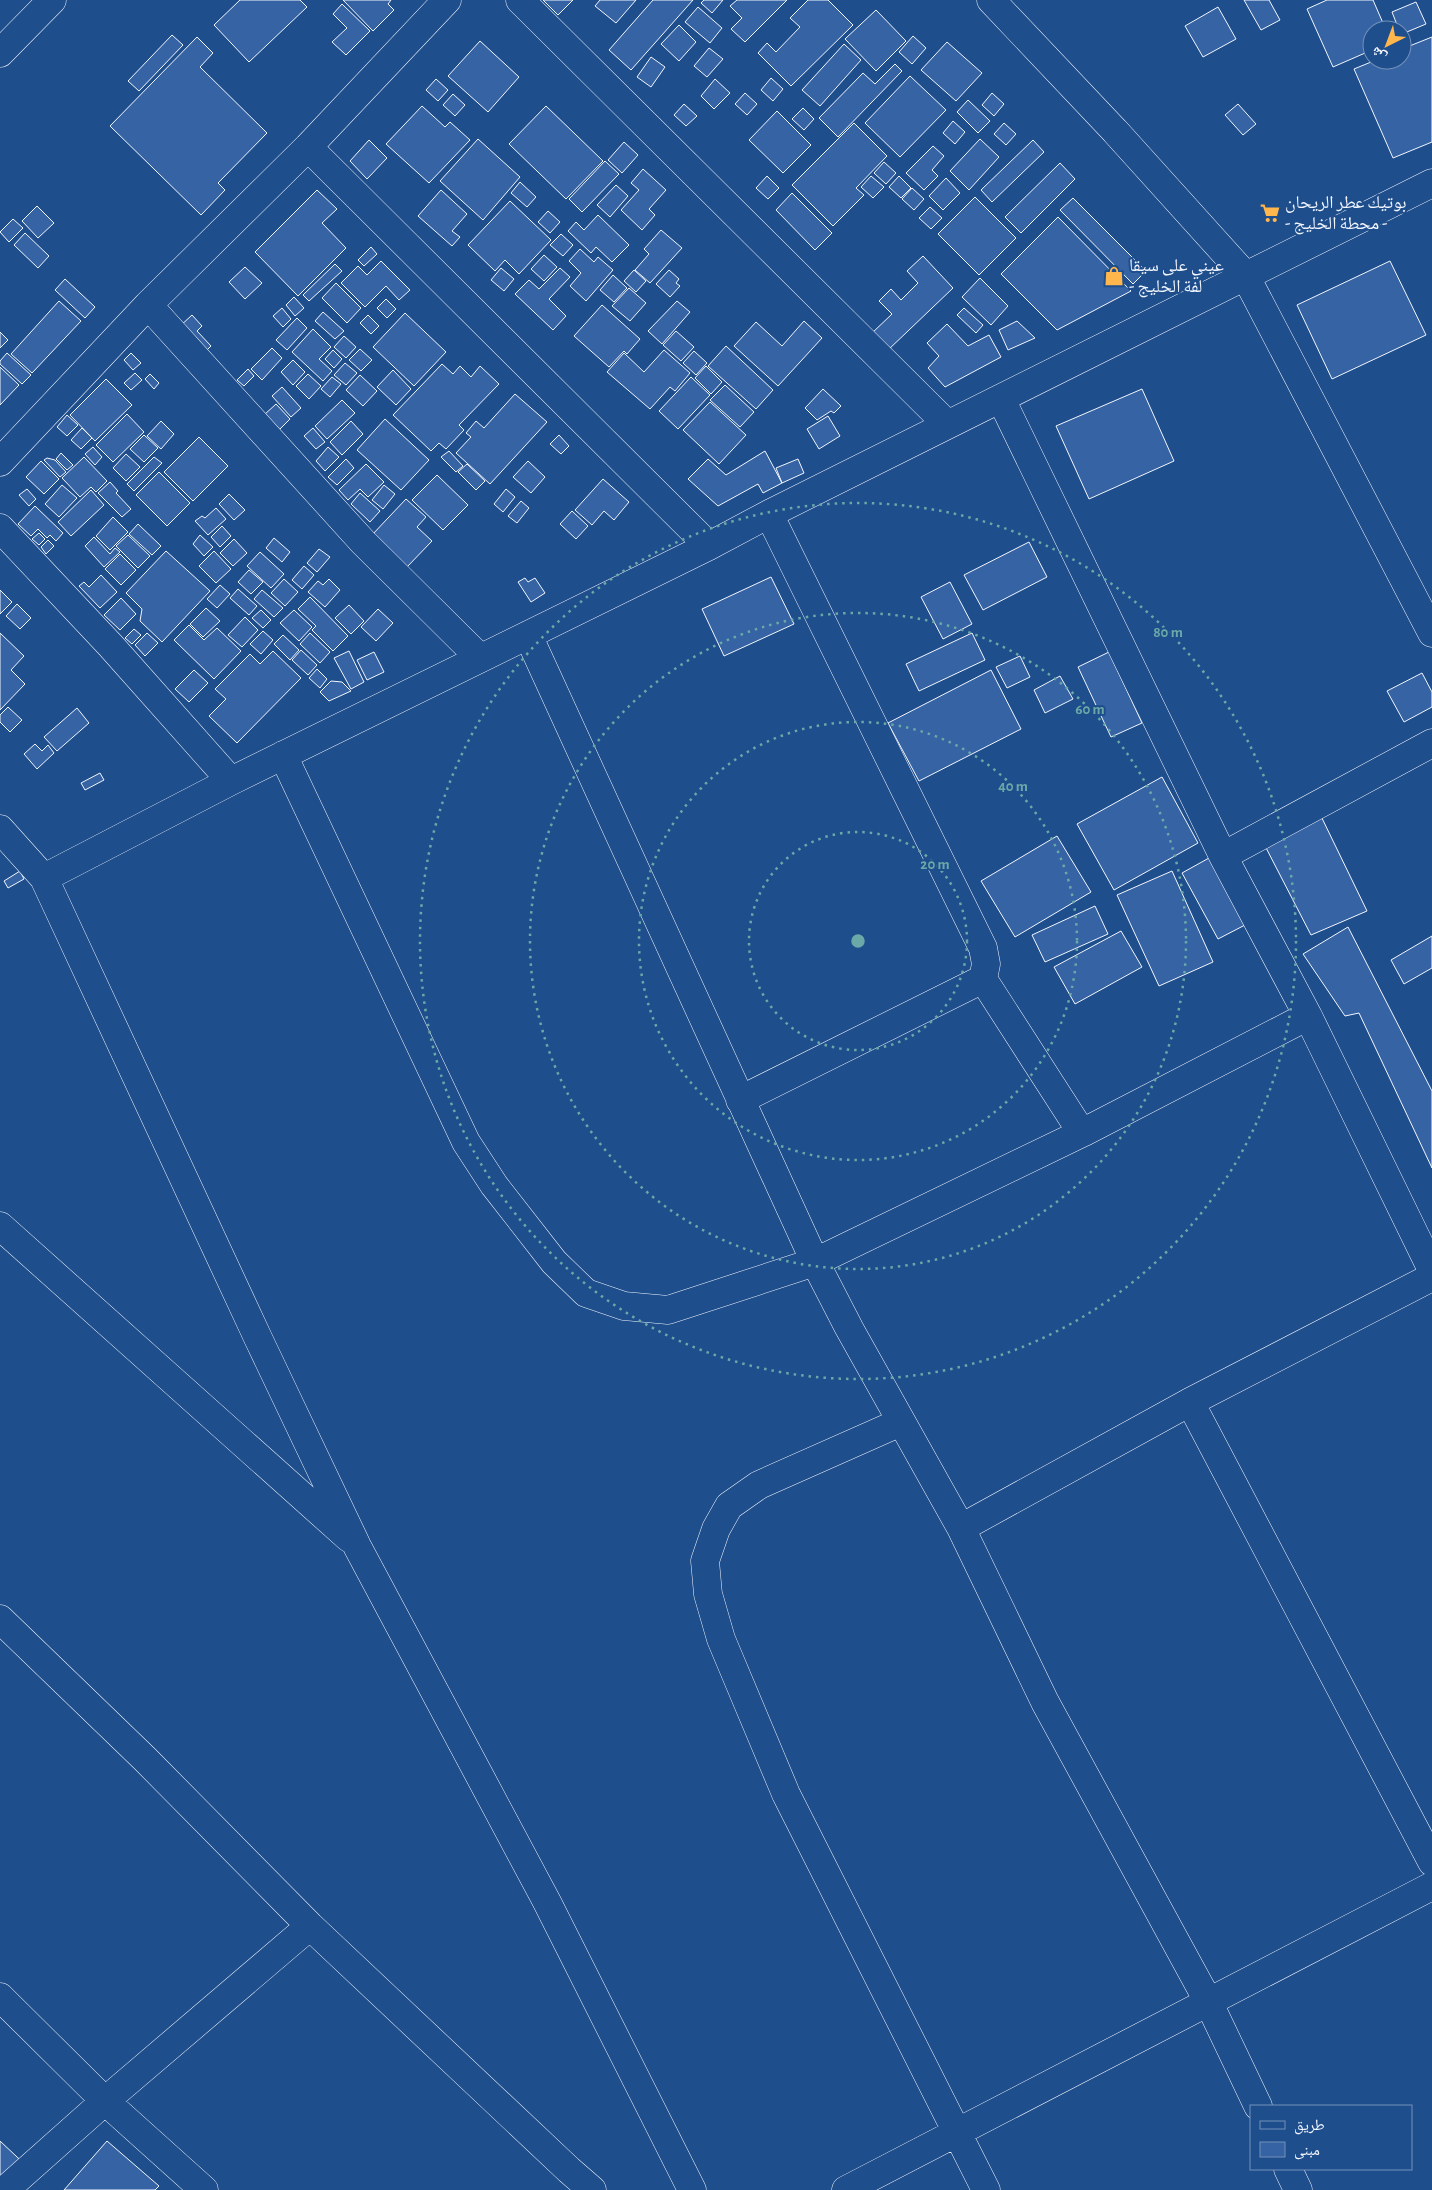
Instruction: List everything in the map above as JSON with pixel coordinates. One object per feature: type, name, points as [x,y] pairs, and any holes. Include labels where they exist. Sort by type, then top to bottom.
[{"type":"main road","points":[[0,53],[52,0]]},
{"type":"main road","points":[[0,462],[148,305],[308,147],[447,0]]},
{"type":"main road","points":[[520,0],[947,424]]},
{"type":"main road","points":[[991,0],[1115,131],[1245,275],[1432,633]]},
{"type":"main road","points":[[308,147],[709,546]]},
{"type":"main road","points":[[44,878],[231,781],[709,546],[947,424],[1432,183]]},
{"type":"main road","points":[[148,305],[363,542],[480,658]]},
{"type":"main road","points":[[1000,399],[1223,856],[1308,1016],[1432,1270]]},
{"type":"main road","points":[[769,514],[983,948],[986,964],[983,979],[1082,1133]]},
{"type":"main road","points":[[0,528],[110,646],[231,781]]},
{"type":"main road","points":[[528,635],[815,1262],[901,1422],[961,1528],[1044,1702],[1208,2001],[1258,2105]]},
{"type":"main road","points":[[1223,856],[1432,742]]},
{"type":"main road","points":[[283,755],[466,1142],[494,1185],[554,1262],[586,1293],[624,1306],[668,1310],[815,1262],[1082,1133],[1308,1016]]},
{"type":"main road","points":[[0,829],[44,878],[357,1546],[547,1902],[692,2190]]},
{"type":"main road","points":[[740,1100],[983,979]]},
{"type":"main road","points":[[1,1229],[357,1546]]},
{"type":"main road","points":[[961,1528],[1190,1402],[1432,1277]]},
{"type":"main road","points":[[1190,1402],[1432,1862]]},
{"type":"main road","points":[[901,1422],[759,1485],[729,1506],[716,1529],[705,1561],[708,1594],[721,1639],[786,1794],[986,2190]]},
{"type":"main road","points":[[0,1619],[145,1759],[310,1926],[592,2190]]},
{"type":"main road","points":[[846,2190],[1432,1886]]},
{"type":"main road","points":[[5,2190],[105,2101],[310,1926]]},
{"type":"main road","points":[[0,1997],[105,2101],[204,2190]]},
{"type":"main road","points":[[1288,2170],[1298,2190]]},
{"type":"building","points":[[240,0],[300,0],[307,7],[249,62],[214,25]]},
{"type":"building","points":[[343,0],[391,0],[388,4],[394,10],[373,31]]},
{"type":"building","points":[[543,0],[573,0],[558,15]]},
{"type":"building","points":[[600,0],[636,0],[616,23],[595,6]]},
{"type":"building","points":[[653,0],[693,0],[631,70],[609,50]]},
{"type":"building","points":[[704,0],[723,0],[712,13],[701,3]]},
{"type":"building","points":[[737,0],[787,0],[745,42],[731,29],[742,18],[730,6]]},
{"type":"building","points":[[808,0],[828,0],[853,25],[791,86],[758,53],[767,43],[776,52],[800,27],[790,18]]},
{"type":"building","points":[[1244,0],[1269,0],[1280,20],[1261,30]]},
{"type":"building","points":[[1327,0],[1373,0],[1382,20],[1362,20],[1362,54],[1333,67],[1307,9]]},
{"type":"building","points":[[1416,2],[1426,24],[1412,30],[1412,20],[1395,20],[1392,12]]},
{"type":"building","points":[[342,4],[370,31],[346,55],[332,42],[347,28],[333,14]]},
{"type":"building","points":[[698,7],[722,28],[710,43],[685,22]]},
{"type":"building","points":[[1218,7],[1236,39],[1203,57],[1185,26]]},
{"type":"building","points":[[876,10],[906,41],[876,71],[845,39]]},
{"type":"building","points":[[679,25],[696,42],[679,61],[661,44]]},
{"type":"building","points":[[172,35],[183,45],[139,91],[128,81]]},
{"type":"building","points":[[913,36],[926,48],[912,64],[899,52]]},
{"type":"building","points":[[197,37],[213,53],[200,67],[267,133],[218,183],[225,190],[201,215],[110,126]]},
{"type":"building","points":[[1432,37],[1432,142],[1393,158],[1354,69],[1362,66],[1362,70],[1412,70],[1412,45]]},
{"type":"building","points":[[480,41],[519,77],[488,112],[448,76]]},
{"type":"building","points":[[947,42],[982,73],[956,101],[921,70]]},
{"type":"building","points":[[844,44],[861,60],[820,106],[802,90]]},
{"type":"building","points":[[709,48],[723,59],[707,77],[694,66]]},
{"type":"building","points":[[651,57],[665,67],[651,87],[637,77]]},
{"type":"building","points":[[895,64],[902,71],[838,137],[819,118],[863,73],[875,84]]},
{"type":"building","points":[[910,76],[946,110],[900,157],[865,123]]},
{"type":"building","points":[[771,78],[783,89],[773,101],[761,90]]},
{"type":"building","points":[[436,79],[448,90],[438,101],[426,90]]},
{"type":"building","points":[[715,79],[730,93],[714,109],[701,96]]},
{"type":"building","points":[[745,93],[757,104],[747,115],[735,104]]},
{"type":"building","points":[[992,93],[1004,104],[994,116],[982,105]]},
{"type":"building","points":[[453,94],[465,105],[455,116],[443,105]]},
{"type":"building","points":[[968,100],[990,121],[978,133],[957,112]]},
{"type":"building","points":[[684,104],[697,116],[686,126],[674,115]]},
{"type":"building","points":[[1238,104],[1256,124],[1243,135],[1225,115]]},
{"type":"building","points":[[422,106],[445,127],[450,122],[470,140],[429,183],[386,144]]},
{"type":"building","points":[[546,106],[603,161],[566,199],[509,144]]},
{"type":"building","points":[[803,108],[814,119],[804,130],[792,119]]},
{"type":"building","points":[[777,111],[811,145],[783,173],[749,140]]},
{"type":"building","points":[[953,121],[965,132],[955,144],[943,133]]},
{"type":"building","points":[[854,123],[887,156],[856,188],[864,195],[833,226],[792,185]]},
{"type":"building","points":[[1004,123],[1016,134],[1006,145],[994,134]]},
{"type":"building","points":[[478,139],[520,177],[483,220],[440,181]]},
{"type":"building","points":[[980,139],[999,157],[969,190],[950,171]]},
{"type":"building","points":[[369,140],[387,158],[367,179],[350,161]]},
{"type":"building","points":[[1033,140],[1044,152],[992,202],[981,190]]},
{"type":"building","points":[[624,142],[638,155],[622,173],[608,160]]},
{"type":"building","points":[[933,146],[944,156],[932,170],[938,176],[924,190],[906,173]]},
{"type":"building","points":[[605,161],[619,174],[582,212],[569,199]]},
{"type":"building","points":[[884,162],[896,173],[886,184],[874,173]]},
{"type":"building","points":[[1060,163],[1075,179],[1021,233],[1005,217]]},
{"type":"building","points":[[643,169],[666,190],[649,209],[655,215],[642,230],[621,210],[639,190],[631,183]]},
{"type":"building","points":[[767,176],[779,188],[768,199],[756,188]]},
{"type":"building","points":[[871,176],[884,187],[873,198],[861,187]]},
{"type":"building","points":[[899,176],[911,188],[901,198],[889,187]]},
{"type":"building","points":[[946,178],[960,193],[943,210],[929,196]]},
{"type":"building","points":[[520,182],[536,197],[527,207],[511,193]]},
{"type":"building","points":[[616,185],[628,196],[610,217],[597,205]]},
{"type":"building","points":[[912,188],[924,199],[914,210],[902,199]]},
{"type":"building","points":[[317,190],[337,209],[322,223],[346,248],[298,296],[255,252]]},
{"type":"building","points":[[441,190],[467,214],[452,231],[460,237],[452,246],[418,216]]},
{"type":"building","points":[[792,193],[832,233],[815,250],[776,210]]},
{"type":"building","points":[[975,197],[1016,238],[979,275],[938,234]]},
{"type":"building","points":[[1073,198],[1146,271],[1133,284],[1060,210]]},
{"type":"building","points":[[510,201],[551,240],[519,274],[505,260],[495,271],[468,245]]},
{"type":"building","points":[[37,206],[54,223],[38,238],[22,221]]},
{"type":"building","points":[[930,207],[942,218],[931,229],[919,218]]},
{"type":"building","points":[[548,211],[560,222],[550,233],[538,222]]},
{"type":"building","points":[[598,215],[629,245],[612,262],[596,247],[591,253],[568,231],[576,222],[584,230]]},
{"type":"building","points":[[1058,217],[1131,291],[1057,330],[1001,274]]},
{"type":"building","points":[[13,219],[23,228],[9,242],[0,232]]},
{"type":"building","points":[[661,230],[682,248],[650,283],[635,270],[649,254],[644,249]]},
{"type":"building","points":[[25,233],[49,256],[38,268],[14,245]]},
{"type":"building","points":[[561,234],[573,245],[563,256],[550,245]]},
{"type":"building","points":[[371,247],[377,254],[364,266],[358,260]]},
{"type":"building","points":[[580,249],[594,262],[598,257],[613,270],[586,301],[570,286],[581,273],[569,261]]},
{"type":"building","points":[[544,255],[557,267],[544,281],[531,269]]},
{"type":"building","points":[[923,256],[953,288],[887,351],[871,334],[892,314],[879,301],[891,289],[901,300],[918,283],[907,271]]},
{"type":"building","points":[[381,261],[410,290],[399,300],[386,286],[365,307],[341,283],[358,266],[367,275]]},
{"type":"building","points":[[1390,261],[1426,335],[1332,379],[1297,305]]},
{"type":"building","points":[[335,264],[342,271],[309,301],[303,295]]},
{"type":"building","points":[[245,267],[262,283],[245,299],[229,282]]},
{"type":"building","points":[[501,268],[514,279],[504,291],[491,280]]},
{"type":"building","points":[[560,268],[570,277],[549,299],[566,316],[553,330],[515,294],[529,280],[539,289]]},
{"type":"building","points":[[634,270],[646,281],[636,292],[624,281]]},
{"type":"building","points":[[669,270],[679,279],[676,283],[680,286],[670,297],[656,284]]},
{"type":"building","points":[[613,275],[627,288],[614,302],[600,290]]},
{"type":"building","points":[[980,278],[1008,306],[991,325],[962,297]]},
{"type":"building","points":[[65,279],[95,307],[85,318],[55,290]]},
{"type":"building","points":[[336,283],[361,308],[347,323],[322,298]]},
{"type":"building","points":[[629,288],[646,303],[630,321],[612,306]]},
{"type":"building","points":[[294,297],[304,308],[295,316],[286,305]]},
{"type":"building","points":[[386,299],[396,309],[387,318],[377,308]]},
{"type":"building","points":[[59,301],[81,321],[32,373],[11,354]]},
{"type":"building","points":[[677,301],[690,312],[662,344],[648,331]]},
{"type":"building","points":[[602,305],[640,339],[627,354],[624,351],[609,367],[574,336]]},
{"type":"building","points":[[282,308],[291,319],[283,327],[273,316]]},
{"type":"building","points":[[964,308],[983,325],[976,333],[957,315]]},
{"type":"building","points":[[323,312],[344,331],[335,339],[315,321]]},
{"type":"building","points":[[405,313],[446,352],[414,386],[373,347]]},
{"type":"building","points":[[192,315],[202,326],[197,331],[211,346],[203,354],[179,327]]},
{"type":"building","points":[[368,315],[379,326],[371,334],[360,323]]},
{"type":"building","points":[[297,318],[307,328],[287,350],[276,340]]},
{"type":"building","points":[[804,321],[822,338],[778,386],[734,346],[756,322],[782,346]]},
{"type":"building","points":[[1017,321],[1035,338],[1008,350],[999,330]]},
{"type":"building","points":[[947,324],[968,346],[989,335],[1001,357],[945,387],[928,368],[939,356],[927,343]]},
{"type":"building","points":[[313,329],[331,347],[319,359],[332,371],[323,381],[292,352]]},
{"type":"building","points":[[676,331],[694,347],[681,361],[663,345]]},
{"type":"building","points":[[0,332],[8,340],[0,348]]},
{"type":"building","points":[[344,336],[356,347],[346,358],[334,347]]},
{"type":"building","points":[[726,346],[773,390],[756,409],[708,366]]},
{"type":"building","points":[[272,348],[282,358],[262,380],[251,369]]},
{"type":"building","points":[[360,349],[372,360],[361,371],[349,360]]},
{"type":"building","points":[[333,350],[342,359],[334,368],[325,359]]},
{"type":"building","points":[[664,350],[690,373],[675,391],[670,387],[650,409],[607,372],[624,353],[644,372]]},
{"type":"building","points":[[694,351],[707,363],[696,375],[683,363]]},
{"type":"building","points":[[7,353],[31,375],[22,384],[0,364],[0,361]]},
{"type":"building","points":[[131,353],[141,363],[133,370],[124,360]]},
{"type":"building","points":[[293,360],[305,372],[293,385],[281,372]]},
{"type":"building","points":[[345,363],[357,373],[346,385],[334,375]]},
{"type":"building","points":[[442,364],[453,374],[460,366],[471,377],[480,366],[499,384],[459,425],[464,430],[446,449],[439,443],[431,451],[393,415]]},
{"type":"building","points":[[706,366],[722,382],[711,394],[695,378]]},
{"type":"building","points":[[0,367],[19,385],[0,405]]},
{"type":"building","points":[[248,369],[254,376],[244,386],[237,380]]},
{"type":"building","points":[[393,370],[411,389],[396,405],[377,387]]},
{"type":"building","points":[[135,373],[142,380],[131,390],[124,383]]},
{"type":"building","points":[[150,374],[159,383],[154,389],[145,379]]},
{"type":"building","points":[[308,374],[321,386],[309,399],[296,386]]},
{"type":"building","points":[[360,375],[377,391],[363,406],[346,390]]},
{"type":"building","points":[[332,377],[341,384],[330,397],[321,389]]},
{"type":"building","points":[[691,377],[710,395],[678,429],[659,411]]},
{"type":"building","points":[[106,379],[132,405],[95,441],[70,415]]},
{"type":"building","points":[[725,385],[754,412],[740,427],[710,400]]},
{"type":"building","points":[[282,387],[301,408],[291,417],[272,396]]},
{"type":"building","points":[[823,389],[841,406],[834,413],[831,411],[817,420],[805,408]]},
{"type":"building","points":[[1142,389],[1174,461],[1089,499],[1056,426]]},
{"type":"building","points":[[515,394],[547,422],[490,484],[456,453],[471,437],[466,433],[476,421],[484,428]]},
{"type":"building","points":[[342,400],[355,413],[327,439],[315,426]]},
{"type":"building","points":[[710,402],[746,435],[719,464],[683,430]]},
{"type":"building","points":[[276,404],[290,419],[278,431],[264,415]]},
{"type":"building","points":[[127,414],[144,432],[113,462],[96,445]]},
{"type":"building","points":[[67,415],[78,425],[67,436],[57,427]]},
{"type":"building","points":[[828,416],[840,436],[819,449],[807,429]]},
{"type":"building","points":[[385,419],[429,460],[401,490],[357,450]]},
{"type":"building","points":[[161,421],[174,434],[161,449],[147,436]]},
{"type":"building","points":[[351,421],[363,434],[342,455],[330,442]]},
{"type":"building","points":[[82,428],[92,438],[81,449],[71,440]]},
{"type":"building","points":[[313,428],[325,442],[316,449],[304,436]]},
{"type":"building","points":[[144,435],[158,448],[144,462],[130,449]]},
{"type":"building","points":[[559,435],[569,446],[561,454],[550,444]]},
{"type":"building","points":[[199,437],[228,466],[193,501],[164,472]]},
{"type":"building","points":[[93,447],[102,457],[95,465],[85,454]]},
{"type":"building","points":[[328,447],[339,457],[325,471],[316,461]]},
{"type":"building","points":[[449,451],[463,466],[456,472],[441,457]]},
{"type":"building","points":[[765,451],[782,483],[763,493],[758,484],[718,506],[688,479],[708,459],[726,475]]},
{"type":"building","points":[[61,453],[73,465],[67,470],[56,459]]},
{"type":"building","points":[[126,454],[140,467],[126,481],[113,468]]},
{"type":"building","points":[[84,457],[107,481],[96,492],[91,487],[80,497],[62,478]]},
{"type":"building","points":[[154,457],[162,463],[134,491],[127,484]]},
{"type":"building","points":[[47,458],[55,460],[66,472],[60,477],[44,460]]},
{"type":"building","points":[[346,459],[354,468],[337,485],[328,477]]},
{"type":"building","points":[[798,459],[804,473],[782,483],[776,468]]},
{"type":"building","points":[[41,461],[59,479],[44,494],[26,477]]},
{"type":"building","points":[[528,461],[545,477],[531,493],[513,477]]},
{"type":"building","points":[[366,464],[384,482],[368,497],[360,489],[348,500],[339,490]]},
{"type":"building","points":[[467,464],[485,481],[476,490],[458,472]]},
{"type":"building","points":[[159,472],[190,503],[167,526],[136,495]]},
{"type":"building","points":[[437,475],[468,505],[443,530],[412,500]]},
{"type":"building","points":[[603,479],[629,502],[614,520],[604,511],[592,525],[575,510]]},
{"type":"building","points":[[110,482],[118,491],[116,493],[131,509],[122,517],[98,493]]},
{"type":"building","points":[[62,485],[77,498],[59,517],[45,504]]},
{"type":"building","points":[[384,485],[395,494],[383,509],[372,500]]},
{"type":"building","points":[[27,489],[36,499],[29,506],[19,495]]},
{"type":"building","points":[[506,489],[515,497],[503,512],[494,504]]},
{"type":"building","points":[[91,490],[104,505],[71,536],[58,522]]},
{"type":"building","points":[[360,493],[380,511],[370,522],[351,504]]},
{"type":"building","points":[[229,494],[245,510],[234,520],[219,504]]},
{"type":"building","points":[[406,499],[426,517],[417,527],[432,541],[406,568],[371,536]]},
{"type":"building","points":[[521,501],[529,508],[517,523],[508,516]]},
{"type":"building","points":[[35,506],[63,533],[56,541],[50,535],[47,538],[38,529],[31,536],[18,524]]},
{"type":"building","points":[[216,508],[226,519],[208,535],[195,521],[202,516],[205,518]]},
{"type":"building","points":[[572,511],[588,526],[576,539],[560,524]]},
{"type":"building","points":[[113,517],[128,532],[110,550],[96,536]]},
{"type":"building","points":[[138,524],[161,546],[152,555],[129,534]]},
{"type":"building","points":[[222,526],[231,536],[220,547],[211,537]]},
{"type":"building","points":[[39,533],[45,539],[39,545],[32,539]]},
{"type":"building","points":[[128,535],[150,556],[138,568],[116,546]]},
{"type":"building","points":[[200,535],[213,547],[204,556],[193,544]]},
{"type":"building","points":[[94,537],[110,554],[115,548],[120,552],[104,567],[85,546]]},
{"type":"building","points":[[274,538],[290,552],[282,562],[266,548]]},
{"type":"building","points":[[234,539],[247,553],[233,566],[220,553]]},
{"type":"building","points":[[48,540],[54,546],[46,554],[41,547]]},
{"type":"building","points":[[1029,542],[1047,577],[983,610],[964,575]]},
{"type":"building","points":[[319,549],[330,557],[317,572],[307,563]]},
{"type":"building","points":[[166,551],[210,591],[162,642],[140,621],[142,609],[126,593]]},
{"type":"building","points":[[214,551],[231,569],[216,583],[199,566]]},
{"type":"building","points":[[260,552],[284,574],[271,588],[247,566]]},
{"type":"building","points":[[120,554],[136,570],[121,585],[105,569]]},
{"type":"building","points":[[304,566],[314,575],[302,589],[292,580]]},
{"type":"building","points":[[249,570],[263,582],[251,594],[238,582]]},
{"type":"building","points":[[101,575],[117,592],[100,608],[79,586],[84,582],[89,587]]},
{"type":"building","points":[[771,577],[794,624],[724,656],[702,609]]},
{"type":"building","points":[[525,578],[528,582],[535,578],[545,593],[531,602],[518,582]]},
{"type":"building","points":[[284,579],[298,592],[285,606],[271,593]]},
{"type":"building","points":[[329,579],[340,590],[325,607],[308,592],[318,581],[323,585]]},
{"type":"building","points":[[950,582],[972,624],[943,639],[921,597]]},
{"type":"building","points":[[220,585],[230,594],[217,608],[207,599]]},
{"type":"building","points":[[238,589],[257,606],[249,615],[230,598]]},
{"type":"building","points":[[0,590],[12,602],[0,614]]},
{"type":"building","points":[[262,590],[283,608],[274,617],[254,599]]},
{"type":"building","points":[[310,597],[348,636],[333,651],[312,630],[316,626],[298,609]]},
{"type":"building","points":[[121,598],[136,614],[120,630],[104,615]]},
{"type":"building","points":[[17,604],[31,618],[20,629],[6,616]]},
{"type":"building","points":[[349,605],[364,621],[351,634],[335,618]]},
{"type":"building","points":[[206,608],[220,621],[203,637],[190,624]]},
{"type":"building","points":[[378,609],[393,623],[376,641],[361,627]]},
{"type":"building","points":[[261,610],[271,620],[263,628],[252,618]]},
{"type":"building","points":[[294,610],[312,627],[299,641],[280,623]]},
{"type":"building","points":[[245,617],[258,630],[242,647],[228,635]]},
{"type":"building","points":[[189,625],[204,640],[217,628],[241,651],[214,679],[174,640]]},
{"type":"building","points":[[134,629],[141,635],[132,644],[125,638]]},
{"type":"building","points":[[263,631],[273,640],[261,654],[250,644]]},
{"type":"building","points":[[0,633],[24,656],[11,670],[25,684],[0,710]]},
{"type":"building","points":[[147,633],[158,643],[145,656],[135,645]]},
{"type":"building","points":[[310,633],[330,652],[320,663],[300,644]]},
{"type":"building","points":[[972,633],[985,660],[919,691],[906,664]]},
{"type":"building","points":[[283,635],[299,650],[290,660],[274,644]]},
{"type":"building","points":[[301,650],[317,665],[308,675],[292,660]]},
{"type":"building","points":[[273,651],[301,678],[237,743],[209,716],[226,699],[215,689],[250,654],[260,664]]},
{"type":"building","points":[[349,651],[364,682],[351,689],[334,658]]},
{"type":"building","points":[[374,652],[384,672],[367,680],[357,660]]},
{"type":"building","points":[[1109,652],[1142,723],[1111,737],[1078,667]]},
{"type":"building","points":[[1020,656],[1030,677],[1007,688],[996,667]]},
{"type":"building","points":[[317,669],[327,679],[320,688],[309,678]]},
{"type":"building","points":[[194,670],[208,683],[189,702],[175,689]]},
{"type":"building","points":[[991,670],[1021,729],[919,781],[888,723]]},
{"type":"building","points":[[1422,673],[1432,692],[1432,707],[1404,722],[1387,691]]},
{"type":"building","points":[[1060,676],[1073,699],[1045,713],[1034,690]]},
{"type":"building","points":[[331,681],[342,682],[351,691],[329,701],[320,692]]},
{"type":"building","points":[[8,707],[22,720],[10,732],[0,722],[0,715]]},
{"type":"building","points":[[77,708],[89,723],[57,751],[44,737]]},
{"type":"building","points":[[35,744],[42,751],[48,745],[54,753],[37,769],[24,754]]},
{"type":"building","points":[[100,773],[104,780],[85,790],[81,783]]},
{"type":"building","points":[[1162,777],[1198,843],[1114,890],[1077,824]]},
{"type":"building","points":[[1319,812],[1367,911],[1311,935],[1263,842]]},
{"type":"building","points":[[1057,836],[1091,892],[1015,937],[981,881]]},
{"type":"building","points":[[1209,858],[1245,925],[1218,939],[1182,873]]},
{"type":"building","points":[[20,871],[24,879],[8,888],[4,881]]},
{"type":"building","points":[[1172,871],[1213,962],[1159,986],[1117,895]]},
{"type":"building","points":[[1095,906],[1108,934],[1045,962],[1032,935]]},
{"type":"building","points":[[1348,927],[1432,1091],[1432,1168],[1359,1013],[1345,1016],[1303,954]]},
{"type":"building","points":[[1121,931],[1142,967],[1075,1004],[1054,967]]},
{"type":"building","points":[[1432,936],[1432,968],[1404,984],[1391,960]]},
{"type":"building","points":[[0,2141],[32,2171],[0,2190]]},
{"type":"building","points":[[107,2141],[159,2186],[155,2190],[64,2190]]},
{"type":"place","name":"بوتيك عطر الريحان - محطة الخليج -","points":[[1270,213]]},
{"type":"place","name":"عيني على سيقا - لفة الخليج","points":[[1114,276]]}]
